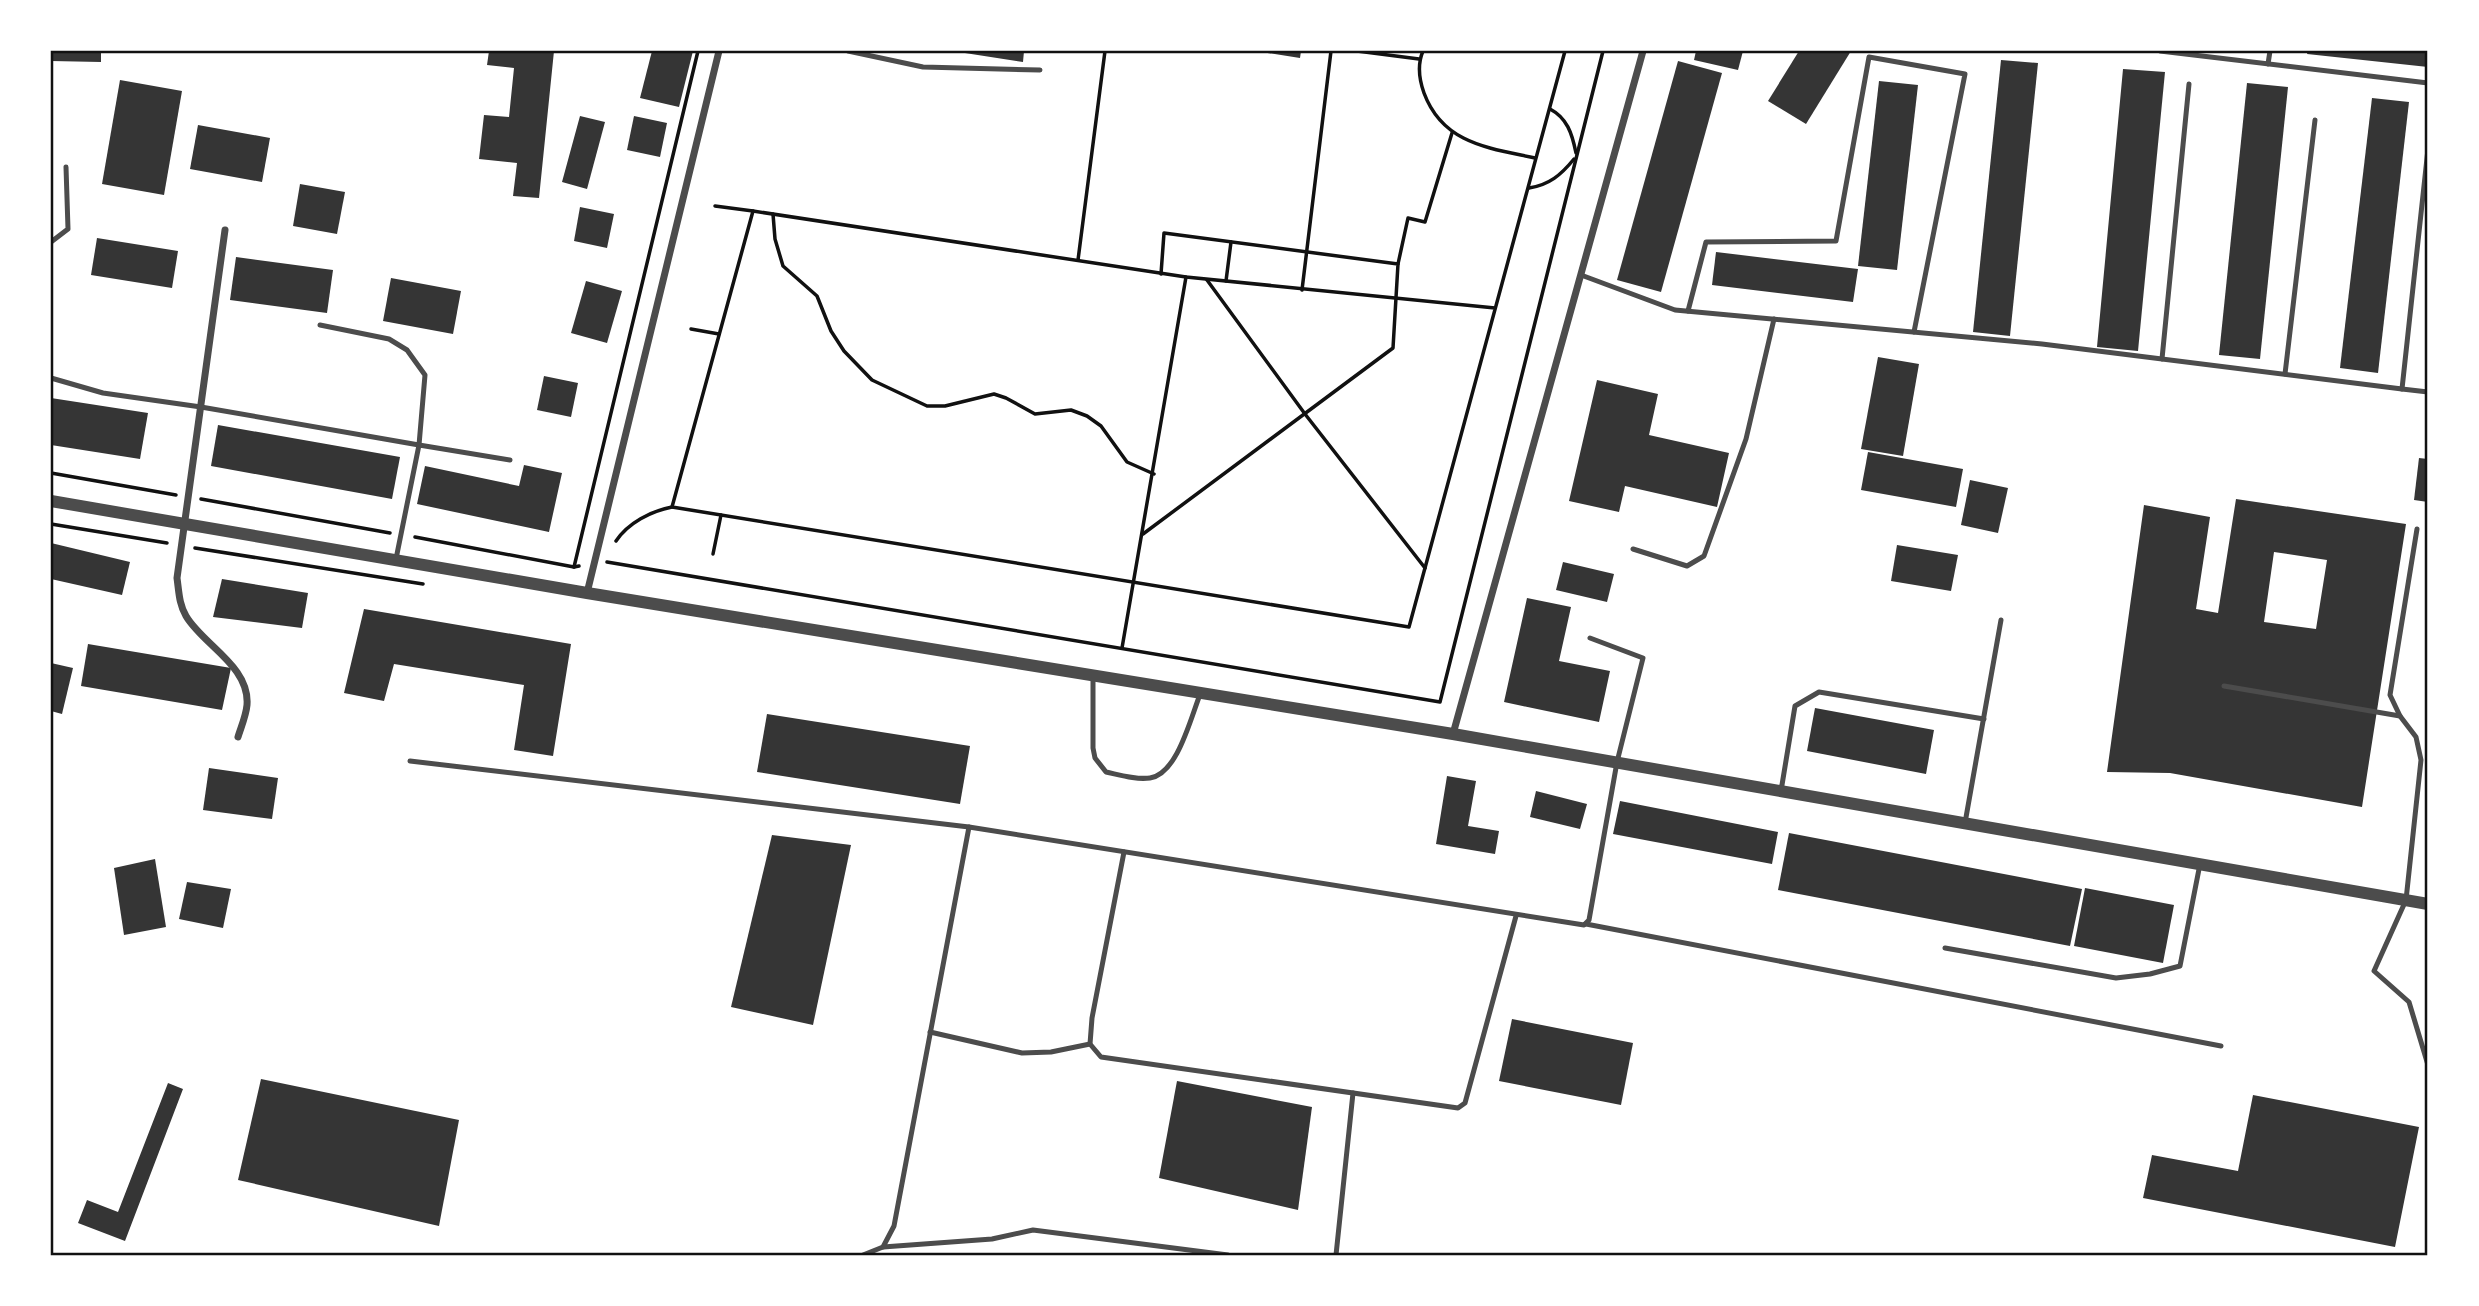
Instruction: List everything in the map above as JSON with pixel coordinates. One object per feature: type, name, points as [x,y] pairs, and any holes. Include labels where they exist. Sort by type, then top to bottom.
[{"type":"street","points":[[587,593],[719,51]]},
{"type":"street","points":[[1453,734],[1643,51]]},
{"type":"street","points":[[225,230],[177,578],[179,602],[184,614],[235,670],[243,685],[247,704],[238,737]]},
{"type":"street","points":[[51,500],[587,593],[1453,734],[2428,904]]},
{"type":"lane","points":[[848,51],[923,67],[1040,70]]},
{"type":"lane","points":[[2160,51],[2428,83]]},
{"type":"lane","points":[[2268,64],[2270,51]]},
{"type":"lane","points":[[1688,311],[1706,242],[1836,241],[1869,57],[1965,74],[1914,332]]},
{"type":"lane","points":[[2162,359],[2189,84]]},
{"type":"lane","points":[[2285,374],[2315,120]]},
{"type":"lane","points":[[2402,389],[2428,149]]},
{"type":"lane","points":[[51,242],[68,229],[66,167]]},
{"type":"lane","points":[[1581,275],[1675,310],[2042,344],[2428,392]]},
{"type":"lane","points":[[1633,549],[1687,566],[1704,556],[1746,439],[1774,319]]},
{"type":"lane","points":[[320,325],[389,339],[407,350],[425,375],[419,445],[396,559]]},
{"type":"lane","points":[[51,378],[103,393],[201,407],[510,460]]},
{"type":"lane","points":[[2417,529],[2390,695],[2400,716],[2416,737],[2421,760],[2406,900],[2374,971],[2409,1002],[2428,1065]]},
{"type":"lane","points":[[1965,823],[2001,620]]},
{"type":"lane","points":[[1586,924],[1589,920],[1617,762],[1643,658],[1590,638]]},
{"type":"lane","points":[[1093,675],[1095,758],[1106,772],[1142,778],[1153,778],[1174,761],[1201,692]]},
{"type":"lane","points":[[2224,685],[2400,716]]},
{"type":"lane","points":[[1781,791],[1795,706],[1819,692],[1984,719]]},
{"type":"lane","points":[[410,761],[969,827],[1516,916],[1586,924],[2221,1046]]},
{"type":"lane","points":[[883,1247],[894,1226],[969,827]]},
{"type":"lane","points":[[1124,852],[1092,1018],[1090,1044],[1101,1057],[1458,1108],[1465,1102],[1516,916]]},
{"type":"lane","points":[[1945,948],[2116,978],[2150,974],[2180,966],[2200,864]]},
{"type":"lane","points":[[930,1032],[1022,1053],[1051,1052],[1090,1044]]},
{"type":"lane","points":[[1336,1255],[1353,1093]]},
{"type":"lane","points":[[863,1255],[883,1247],[992,1239],[1033,1230],[1228,1255]]},
{"type":"path","points":[[574,567],[698,51]]},
{"type":"path","points":[[1078,261],[1105,51]]},
{"type":"path","points":[[1302,290],[1331,51]]},
{"type":"path","points":[[1357,51],[1419,58]]},
{"type":"path","points":[[1423,51],[1419,58],[1419,80],[1427,100],[1452,133],[1469,142],[1535,158]]},
{"type":"path","points":[[609,563],[616,538],[654,510],[672,507],[1409,627],[1564,51]]},
{"type":"path","points":[[51,473],[574,567],[594,560],[1440,702],[1603,51]]},
{"type":"path","points":[[1529,188],[1546,185],[1566,170],[1576,156],[1572,134],[1562,115],[1550,109]]},
{"type":"path","points":[[1143,534],[1393,348],[1398,264],[1408,218],[1426,222],[1452,133]]},
{"type":"path","points":[[715,206],[1161,274],[1495,308]]},
{"type":"path","points":[[672,507],[753,211]]},
{"type":"path","points":[[773,214],[775,239],[783,265],[817,296],[831,331],[844,351],[872,380],[927,406],[945,406],[994,394],[1035,414],[1071,410],[1087,416],[1101,426],[1127,462],[1154,474]]},
{"type":"path","points":[[1161,274],[1164,233],[1398,264]]},
{"type":"path","points":[[1226,282],[1231,242]]},
{"type":"path","points":[[1122,649],[1186,277]]},
{"type":"path","points":[[1207,280],[1425,568]]},
{"type":"path","points":[[691,329],[719,334]]},
{"type":"path","points":[[713,554],[721,515]]},
{"type":"path","points":[[51,524],[433,586]]},
{"type":"building","points":[[51,51],[101,51],[101,62],[51,61]]},
{"type":"building","points":[[489,51],[554,51],[539,198],[513,196],[517,163],[479,159],[484,115],[509,117],[514,68],[487,65]]},
{"type":"building","points":[[652,51],[693,51],[679,107],[640,98]]},
{"type":"building","points":[[952,51],[1024,51],[1023,62]]},
{"type":"building","points":[[1255,51],[1301,51],[1300,58]]},
{"type":"building","points":[[1696,51],[1743,51],[1738,70],[1694,60]]},
{"type":"building","points":[[1799,51],[1851,51],[1806,124],[1768,101]]},
{"type":"building","points":[[2308,51],[2428,51],[2428,67],[2307,54]]},
{"type":"building","points":[[2001,60],[2038,63],[2010,336],[1973,332]]},
{"type":"building","points":[[1678,61],[1722,73],[1661,292],[1617,280]]},
{"type":"building","points":[[2123,69],[2165,72],[2138,351],[2097,347]]},
{"type":"building","points":[[120,80],[182,91],[164,195],[102,184]]},
{"type":"building","points":[[1879,81],[1918,85],[1897,270],[1858,266]]},
{"type":"building","points":[[2247,83],[2288,87],[2260,359],[2219,355]]},
{"type":"building","points":[[2372,98],[2409,102],[2378,373],[2340,368]]},
{"type":"building","points":[[580,116],[605,122],[587,189],[562,182]]},
{"type":"building","points":[[634,116],[667,123],[660,157],[627,150]]},
{"type":"building","points":[[198,125],[270,138],[262,182],[190,169]]},
{"type":"building","points":[[300,184],[345,192],[337,234],[293,226]]},
{"type":"building","points":[[580,207],[614,214],[607,248],[574,241]]},
{"type":"building","points":[[97,238],[178,251],[172,288],[91,275]]},
{"type":"building","points":[[1716,252],[1858,269],[1853,302],[1712,285]]},
{"type":"building","points":[[236,257],[333,270],[327,313],[230,300]]},
{"type":"building","points":[[391,278],[461,291],[453,334],[383,321]]},
{"type":"building","points":[[586,281],[622,291],[607,343],[571,333]]},
{"type":"building","points":[[1878,357],[1919,364],[1903,456],[1861,449]]},
{"type":"building","points":[[544,376],[578,383],[571,417],[537,410]]},
{"type":"building","points":[[1597,380],[1658,394],[1649,435],[1729,453],[1717,507],[1625,486],[1619,512],[1569,501]]},
{"type":"building","points":[[51,398],[148,413],[140,459],[51,445]]},
{"type":"building","points":[[218,425],[400,457],[392,499],[211,466]]},
{"type":"building","points":[[1868,452],[1963,469],[1956,507],[1861,490]]},
{"type":"building","points":[[2419,458],[2428,459],[2428,502],[2414,500]]},
{"type":"building","points":[[524,465],[562,473],[549,532],[417,504],[425,466],[519,486]]},
{"type":"building","points":[[1970,480],[2008,488],[1998,533],[1961,525]]},
{"type":"building","points":[[2236,499],[2406,524],[2362,807],[2170,773],[2107,772],[2144,505],[2210,517],[2196,609],[2218,613]],"holes":[[[2274,552],[2327,560],[2316,629],[2264,622]]]},
{"type":"building","points":[[51,543],[130,562],[122,595],[51,579]]},
{"type":"building","points":[[1897,545],[1958,555],[1951,591],[1891,581]]},
{"type":"building","points":[[1563,562],[1614,574],[1607,602],[1556,590]]},
{"type":"building","points":[[222,579],[308,593],[302,628],[213,617]]},
{"type":"building","points":[[1527,598],[1571,607],[1559,661],[1610,671],[1599,722],[1504,702]]},
{"type":"building","points":[[364,609],[571,644],[553,756],[514,750],[524,685],[394,664],[384,701],[344,693]]},
{"type":"building","points":[[88,644],[231,668],[222,710],[81,686]]},
{"type":"building","points":[[51,663],[73,668],[62,714],[51,711]]},
{"type":"building","points":[[1815,708],[1934,730],[1926,774],[1807,751]]},
{"type":"building","points":[[767,714],[970,746],[960,804],[757,772]]},
{"type":"building","points":[[209,768],[278,778],[272,819],[203,810]]},
{"type":"building","points":[[1447,776],[1476,781],[1468,826],[1499,831],[1495,854],[1436,844]]},
{"type":"building","points":[[1536,791],[1587,804],[1580,829],[1530,817]]},
{"type":"building","points":[[1620,801],[1778,832],[1772,864],[1613,834]]},
{"type":"building","points":[[1789,833],[2082,889],[2070,946],[1778,890]]},
{"type":"building","points":[[772,835],[851,845],[813,1025],[731,1007]]},
{"type":"building","points":[[155,859],[166,927],[124,935],[114,868]]},
{"type":"building","points":[[187,882],[231,889],[223,928],[179,919]]},
{"type":"building","points":[[2085,888],[2174,905],[2163,963],[2074,946]]},
{"type":"building","points":[[1512,1019],[1633,1043],[1621,1105],[1499,1081]]},
{"type":"building","points":[[261,1079],[459,1120],[439,1226],[238,1180]]},
{"type":"building","points":[[1177,1081],[1312,1107],[1298,1210],[1159,1178]]},
{"type":"building","points":[[168,1083],[183,1089],[125,1241],[78,1223],[87,1200],[118,1212]]},
{"type":"building","points":[[2253,1095],[2419,1127],[2395,1247],[2143,1198],[2152,1155],[2238,1171]]}]
